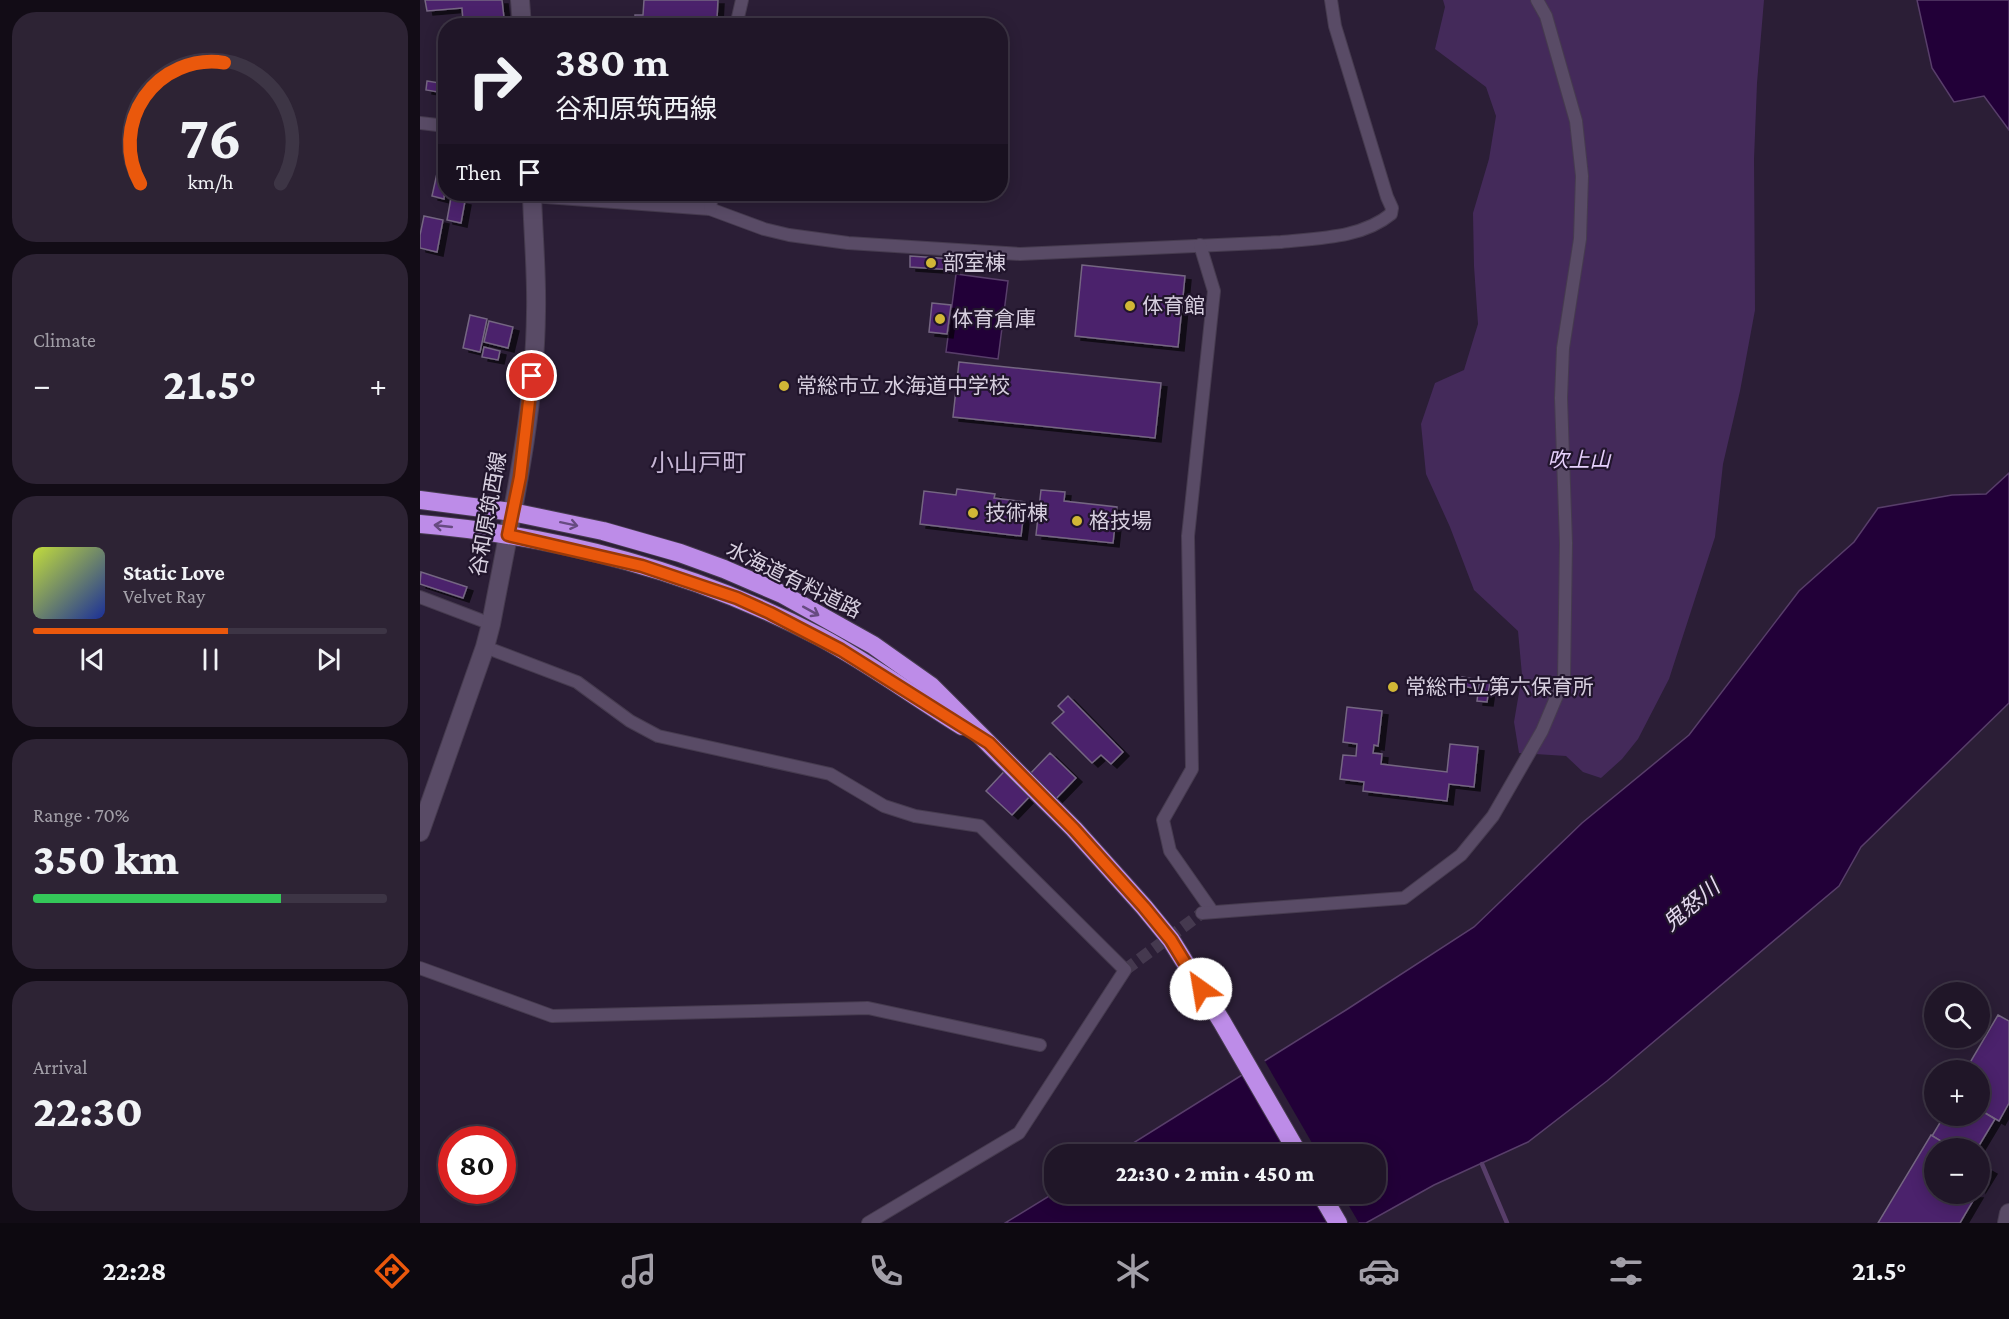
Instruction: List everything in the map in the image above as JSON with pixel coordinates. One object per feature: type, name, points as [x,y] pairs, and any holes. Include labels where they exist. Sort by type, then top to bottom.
[{"type":"highway","name":"水海道有料道路","points":[[420,500],[512,512],[603,531],[680,553],[782,594],[873,645],[932,686],[1074,829],[1171,940],[1222,1022],[1293,1144]]},
{"type":"highway","name":"水海道有料道路","points":[[420,524],[508,535],[642,566],[737,598],[831,644],[989,743]]},
{"type":"highway","points":[[1327,1204],[1338,1223]]},
{"type":"main road","points":[[520,0],[521,18]]},
{"type":"main road","name":"谷和原筑西線","points":[[420,832],[485,647],[520,477],[536,323],[532,201]]},
{"type":"main road","points":[[2007,1223],[2009,1213]]},
{"type":"street","points":[[738,18],[742,0]]},
{"type":"street","points":[[608,201],[710,209],[772,231],[848,243],[1020,254],[1281,242],[1369,228],[1392,214],[1392,208],[1335,26],[1331,0]]},
{"type":"street","points":[[1200,245],[1214,291],[1188,537],[1192,769],[1163,820],[1170,851],[1207,912],[1404,898],[1461,855],[1493,816],[1542,731],[1564,679],[1566,543],[1561,398],[1563,348],[1580,239],[1582,176],[1576,120],[1546,16],[1537,0]]},
{"type":"street","points":[[420,123],[438,125]]},
{"type":"street","points":[[710,209],[711,201]]},
{"type":"street","points":[[420,597],[491,624]]},
{"type":"street","points":[[485,647],[577,682],[630,721],[658,736],[830,774],[884,806],[915,816],[980,826],[1125,970],[1019,1132],[868,1223]]},
{"type":"street","points":[[420,968],[552,1016],[868,1008],[1040,1045]]},
{"type":"green space","name":"吹上山","points":[[1443,0],[1764,0],[1754,159],[1755,310],[1723,464],[1715,537],[1669,679],[1638,739],[1622,759],[1601,778],[1583,772],[1566,756],[1519,753],[1514,722],[1522,675],[1518,631],[1474,590],[1450,527],[1426,474],[1421,424],[1435,383],[1464,370],[1478,324],[1473,213],[1489,159],[1496,116],[1486,87],[1435,49],[1445,7]]},
{"type":"water","points":[[1917,0],[2009,0],[2009,130],[1984,96],[1954,102],[1932,68]]},
{"type":"water","points":[[956,274],[1008,281],[998,359],[946,352]]},
{"type":"water","name":"鬼怒川","points":[[2009,473],[2009,703],[1861,847],[1839,886],[1607,1081],[1528,1142],[1434,1185],[1366,1223],[1005,1223],[1044,1199],[1044,1204],[1386,1204],[1386,1144],[1132,1144],[1474,927],[1582,823],[1689,735],[1799,591],[1854,542],[1878,508],[1952,495],[1986,494]]},
{"type":"pier","points":[[1263,1058],[1313,1144],[1283,1144],[1241,1071]]},
{"type":"pier","points":[[1317,1204],[1348,1204],[1359,1223],[1328,1223]]},
{"type":"building","points":[[425,0],[502,0],[504,18],[463,18],[462,8],[427,11]]},
{"type":"building","points":[[644,0],[718,0],[717,18],[635,18],[635,15],[643,15]]},
{"type":"building","points":[[427,81],[438,83],[438,92],[426,90]]},
{"type":"building","points":[[438,169],[438,198],[432,196]]},
{"type":"building","points":[[450,201],[465,201],[461,223],[447,220]]},
{"type":"building","points":[[424,216],[443,220],[437,252],[420,248]]},
{"type":"building","name":"部室棟","points":[[910,256],[953,259],[953,270],[910,267]]},
{"type":"building","name":"体育館","points":[[1082,265],[1185,276],[1178,347],[1075,336]]},
{"type":"building","name":"体育倉庫","points":[[932,303],[951,305],[947,334],[929,332]]},
{"type":"building","points":[[470,315],[487,319],[480,352],[463,348]]},
{"type":"building","points":[[489,321],[513,327],[508,348],[484,342]]},
{"type":"building","points":[[484,347],[500,351],[498,360],[482,357]]},
{"type":"building","points":[[959,362],[1161,383],[1155,438],[953,417]]},
{"type":"building","name":"技術棟","points":[[957,489],[995,494],[994,498],[1025,502],[1021,536],[920,524],[924,491],[956,495]]},
{"type":"building","name":"格技場","points":[[1041,490],[1065,492],[1064,501],[1117,507],[1113,543],[1036,535]]},
{"type":"building","points":[[421,572],[467,587],[463,598],[420,584]]},
{"type":"building","points":[[1462,677],[1474,679],[1473,688],[1460,686]]},
{"type":"building","points":[[1480,679],[1490,681],[1487,702],[1477,701]]},
{"type":"building","points":[[1068,696],[1123,752],[1111,764],[1101,755],[1092,763],[1052,723],[1064,712],[1058,706]]},
{"type":"building","points":[[1347,707],[1382,711],[1378,746],[1374,745],[1373,753],[1382,754],[1381,764],[1447,772],[1450,744],[1478,747],[1474,787],[1449,784],[1447,801],[1363,791],[1364,782],[1340,779],[1343,755],[1356,756],[1357,744],[1343,742]]},
{"type":"building","points":[[1050,753],[1076,778],[1048,807],[1033,793],[1012,815],[986,791],[1013,762],[1028,776]]},
{"type":"building","points":[[1998,1015],[2009,1021],[2009,1103],[1999,1121],[1990,1116],[1990,1060],[1971,1060],[1979,1048],[1990,1048],[1990,1029]]},
{"type":"building","points":[[1990,1116],[1995,1119],[1984,1138],[1935,1138],[1932,1136],[1938,1126],[1990,1126]]},
{"type":"building","points":[[1924,1147],[1924,1204],[1971,1204],[1960,1223],[1878,1223]]},
{"type":"waterway","points":[[1482,1164],[1507,1223]]},
{"type":"tunnel","points":[[1125,970],[1202,913]]},
{"type":"place","name":"部室棟","points":[[931,263]]},
{"type":"place","name":"体育館","points":[[1130,306]]},
{"type":"place","name":"体育倉庫","points":[[940,319]]},
{"type":"place","name":"常総市立 水海道中学校","points":[[784,386]]},
{"type":"place","name":"技術棟","points":[[973,513]]},
{"type":"place","name":"格技場","points":[[1077,521]]},
{"type":"place","name":"常総市立第六保育所","points":[[1393,687]]},
{"type":"district","name":"小山戸町","points":[[698,462]]},
{"type":"route","points":[[532,376],[520,477],[508,535],[642,566],[737,598],[821,638],[989,743],[1099,855],[1144,907],[1171,940],[1201,989]]}]
